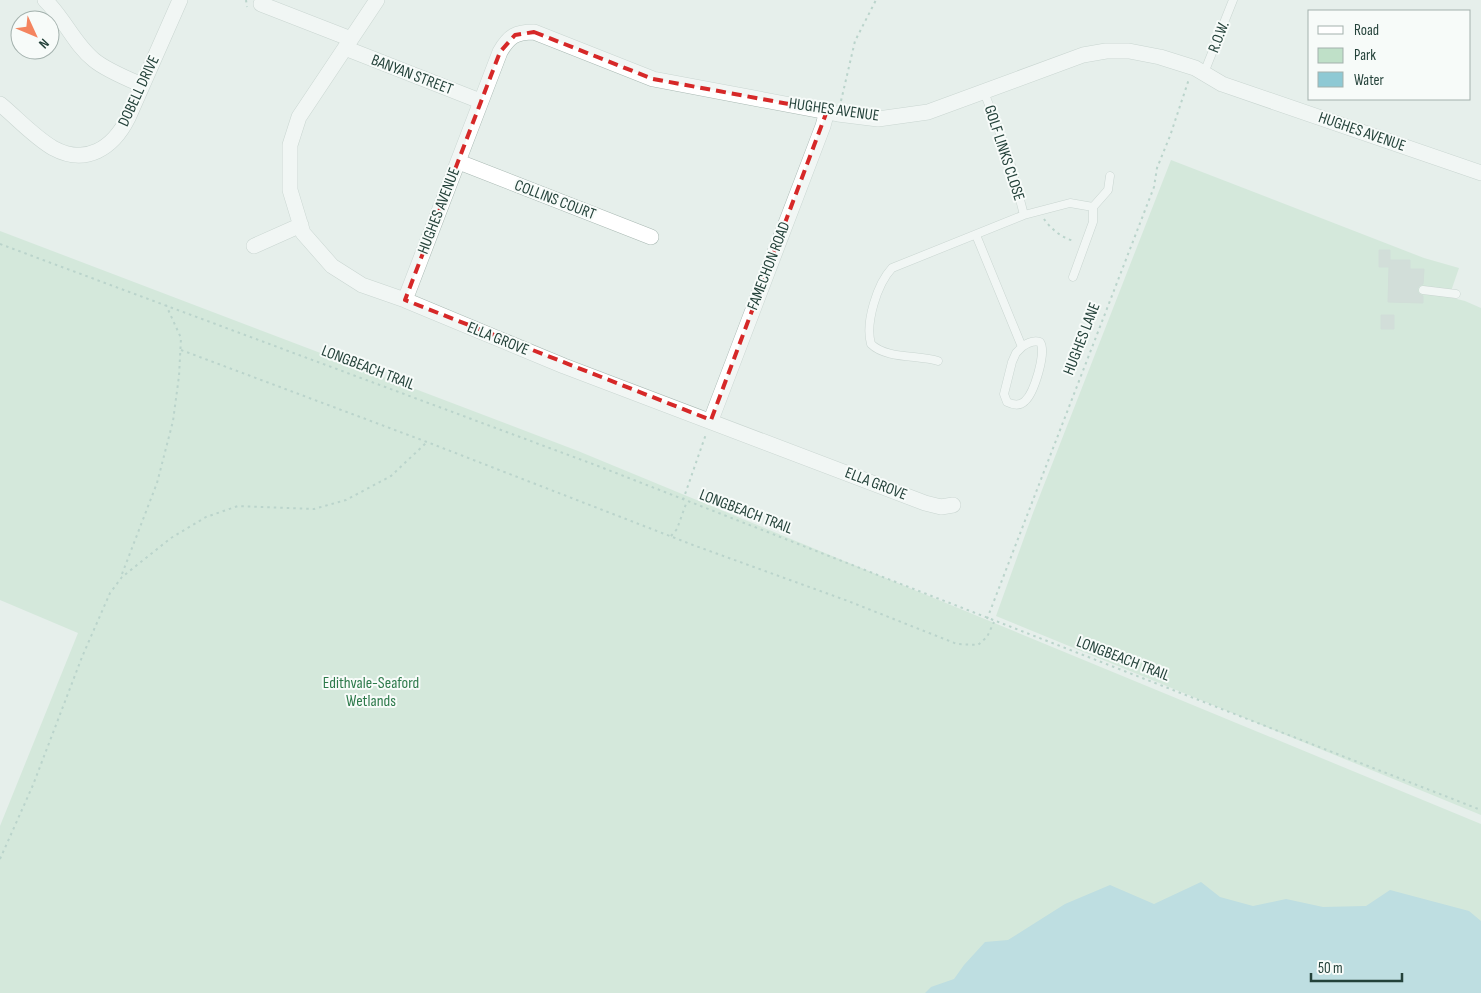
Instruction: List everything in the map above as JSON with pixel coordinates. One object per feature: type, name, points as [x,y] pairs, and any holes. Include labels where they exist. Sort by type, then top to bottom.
[{"type":"street","points":[[45,0],[58,12],[77,41],[94,61],[142,85]]},
{"type":"street","name":"DOBELL DRIVE","points":[[0,104],[54,148],[70,154],[86,154],[100,150],[115,139],[125,124],[180,0]]},
{"type":"street","name":"ELLA GROVE","points":[[377,0],[299,118],[290,145],[290,190],[303,233],[332,266],[362,285],[405,300],[564,366],[925,503],[941,507],[953,504]]},
{"type":"street","name":"BANYAN STREET","points":[[261,4],[480,101]]},
{"type":"street","name":"HUGHES AVENUE","points":[[405,300],[500,52],[506,40],[515,35],[534,32],[653,79],[878,119],[928,112],[1083,55],[1106,50],[1124,50],[1145,54],[1200,71],[1222,84],[1481,173]]},
{"type":"street","name":"FAMECHON ROAD","points":[[710,420],[823,126],[833,112]]},
{"type":"street","name":"COLLINS COURT","points":[[458,162],[651,238]]},
{"type":"street","points":[[254,246],[301,225]]},
{"type":"lane","name":"R.O.W.","points":[[1200,71],[1233,0]]},
{"type":"lane","name":"GOLF LINKS CLOSE","points":[[984,92],[1008,154],[1024,215]]},
{"type":"lane","points":[[1073,277],[1093,222],[1093,208],[1108,190],[1110,176]]},
{"type":"lane","name":"GOLF LINKS CLOSE","points":[[938,361],[894,354],[873,346],[870,342],[868,330],[875,303],[884,279],[894,267],[1024,215],[1070,203],[1083,204],[1093,208]]},
{"type":"lane","points":[[976,235],[1022,347]]},
{"type":"lane","points":[[1423,290],[1456,294]]},
{"type":"lane","points":[[1031,342],[1040,342],[1043,359],[1027,399],[1021,403],[1014,404],[1007,402],[1004,394],[1014,359],[1022,347],[1031,342]]},
{"type":"path","points":[[833,112],[855,41],[876,0]]},
{"type":"path","name":"HUGHES LANE","points":[[987,618],[1154,187],[1157,178],[1157,168],[1172,132],[1185,88],[1200,71]]},
{"type":"path","points":[[1041,210],[1047,224],[1067,239],[1085,244]]},
{"type":"path","name":"LONGBEACH TRAIL","points":[[0,244],[598,466],[1481,810]]},
{"type":"path","points":[[0,859],[33,785],[90,639],[110,593],[122,576],[157,483],[172,421],[181,350],[181,338],[166,305]]},
{"type":"path","points":[[181,350],[671,536],[848,601],[957,644],[978,645],[987,637],[995,621]]},
{"type":"path","points":[[683,500],[710,420]]},
{"type":"path","points":[[122,576],[171,538],[206,517],[238,506],[314,509],[346,500],[391,476],[427,442]]},
{"type":"path","points":[[671,536],[677,529],[687,502]]},
{"type":"highlighted area","points":[[534,32],[653,79],[827,111],[711,420],[405,300],[500,52],[515,35]]},
{"type":"green space","points":[[1171,160],[1424,258],[1459,268],[1449,297],[1481,308],[1481,815],[996,616],[1033,513]]},
{"type":"green space","name":"Edithvale-Seaford Wetlands","points":[[0,231],[578,451],[1481,824],[1481,993],[0,993],[0,826],[78,633],[0,600]]},
{"type":"water","points":[[1201,882],[1220,897],[1253,906],[1286,899],[1323,907],[1366,906],[1390,890],[1469,911],[1481,921],[1481,993],[925,993],[931,987],[954,979],[985,942],[1008,940],[1065,904],[1110,885],[1154,904]]},
{"type":"building","points":[[1379,250],[1390,250],[1390,260],[1410,260],[1410,269],[1424,269],[1423,284],[1417,290],[1423,296],[1423,303],[1388,302],[1389,267],[1379,267]]},
{"type":"building","points":[[1381,315],[1394,315],[1394,329],[1381,329]]}]
